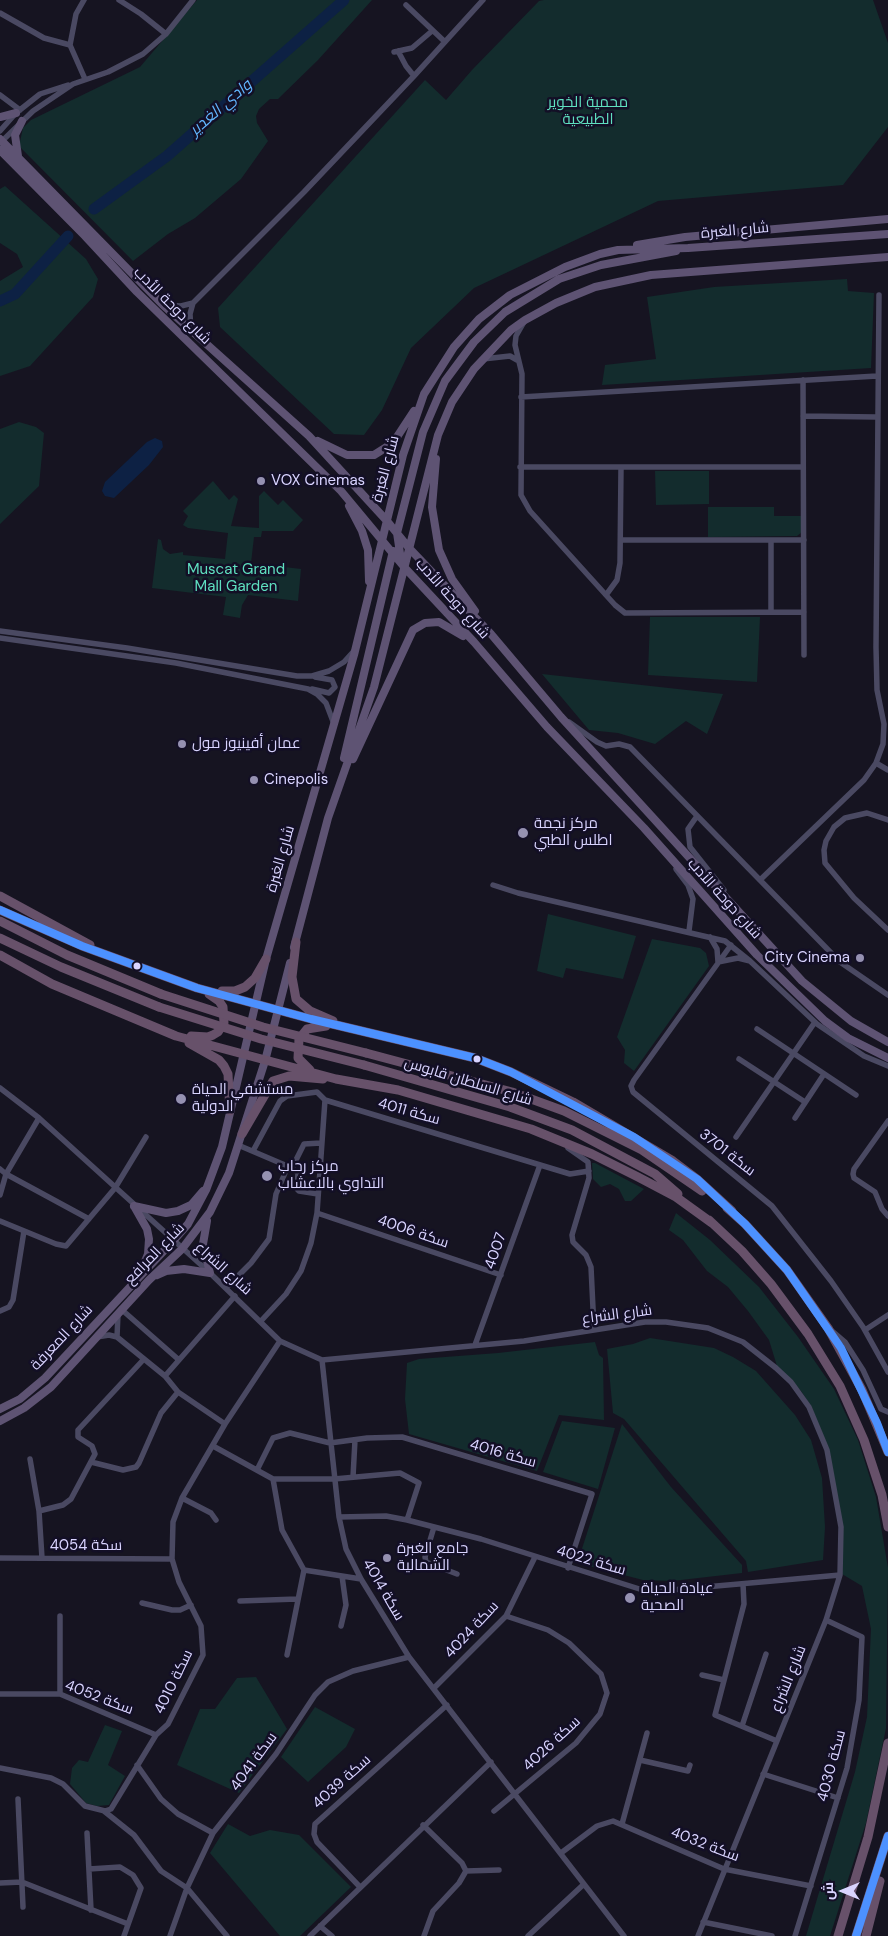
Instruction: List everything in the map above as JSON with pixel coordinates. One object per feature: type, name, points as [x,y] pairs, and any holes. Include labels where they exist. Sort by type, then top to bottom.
[{"type":"highway","points":[[0,896],[106,954]]},
{"type":"highway","points":[[0,910],[74,943],[195,987],[344,1027],[475,1058],[511,1072],[573,1102],[673,1161],[732,1211]]},
{"type":"highway","name":"شارع السلطان قابوس","points":[[0,921],[67,955],[161,994],[262,1026],[512,1092],[564,1111],[642,1150],[732,1211],[787,1270],[828,1328],[862,1390],[888,1452]]},
{"type":"highway","name":"شارع السلطان قابوس","points":[[0,938],[60,967],[159,1007],[261,1039],[364,1065],[510,1107],[572,1130],[655,1174],[742,1251],[772,1284],[808,1334],[840,1386],[864,1440],[882,1495],[888,1527]]},
{"type":"highway","points":[[296,942],[292,977],[296,999],[310,1010],[344,1027]]},
{"type":"highway","points":[[0,956],[52,984],[176,1036],[213,1056],[224,1066],[228,1074],[230,1112]]},
{"type":"highway","points":[[195,987],[228,992],[242,989],[254,978],[266,959]]},
{"type":"highway","points":[[0,960],[20,966]]},
{"type":"highway","points":[[176,1036],[208,1037],[218,1032],[224,1023],[225,1011],[219,1001],[195,987]]},
{"type":"highway","points":[[316,1073],[298,1058],[299,1039],[312,1026],[344,1027]]},
{"type":"highway","points":[[176,1036],[336,1079]]},
{"type":"highway","points":[[242,1134],[273,1081],[289,1076],[336,1079],[398,1090],[476,1112],[559,1140],[676,1197],[712,1223]]},
{"type":"highway","points":[[838,1936],[868,1837],[888,1743]]},
{"type":"highway","points":[[856,1936],[888,1836]]},
{"type":"highway","points":[[866,1936],[888,1842]]},
{"type":"main road","points":[[0,117],[18,112]]},
{"type":"main road","points":[[19,158],[15,135],[22,122]]},
{"type":"main road","name":"شارع دوحة الأدب","points":[[1,141],[192,332],[309,436],[387,520],[409,548],[491,634],[561,717],[802,981],[851,1021],[888,1042]]},
{"type":"main road","name":"شارع دوحة الأدب","points":[[0,150],[86,236],[137,292],[341,491],[405,568],[474,642],[546,727],[666,854],[757,955],[825,1021],[848,1038],[888,1058]]},
{"type":"main road","points":[[618,250],[685,237],[888,220]]},
{"type":"main road","name":"شارع الغبرة","points":[[242,1054],[266,959],[356,649],[403,455],[424,394],[454,347],[466,332],[495,306],[546,275],[584,259],[618,250],[688,248],[888,234]]},
{"type":"main road","points":[[405,568],[398,551],[397,533],[417,451],[434,403],[458,361],[488,327],[522,300],[559,279],[579,271],[688,248]]},
{"type":"main road","points":[[336,792],[374,687],[438,435],[452,402],[484,359],[525,320],[556,303],[595,287],[651,275],[888,257]]},
{"type":"main road","points":[[309,436],[325,446],[347,455],[374,455],[393,443],[424,394]]},
{"type":"main road","points":[[438,435],[432,506],[439,550],[452,579],[491,634]]},
{"type":"main road","points":[[341,491],[362,531],[368,550],[368,594]]},
{"type":"main road","points":[[265,1061],[336,792],[391,562],[393,536],[387,520]]},
{"type":"main road","points":[[378,558],[380,555],[386,554],[390,556],[391,562]]},
{"type":"main road","points":[[336,792],[413,630],[424,623],[439,622],[474,642]]},
{"type":"main road","name":"شارع المرافع","points":[[138,1277],[173,1241],[200,1205],[212,1177],[230,1112],[242,1054]]},
{"type":"main road","name":"شارع المرافع","points":[[0,1421],[38,1398],[149,1280],[182,1248],[210,1212],[229,1172],[265,1061]]},
{"type":"main road","points":[[134,1206],[166,1212],[178,1211],[191,1205],[212,1177]]},
{"type":"main road","points":[[134,1206],[147,1229],[149,1239],[147,1259],[138,1277]]},
{"type":"main road","points":[[149,1280],[166,1271],[184,1269],[210,1274],[203,1244],[204,1232],[210,1212]]},
{"type":"main road","name":"شارع المعرفة","points":[[0,1408],[20,1399],[45,1378],[138,1277]]},
{"type":"street","points":[[84,0],[76,14],[70,45],[85,79]]},
{"type":"street","points":[[119,0],[141,14],[166,34]]},
{"type":"street","points":[[0,132],[18,112],[49,90],[108,72],[143,54],[166,34],[193,0]]},
{"type":"street","points":[[192,332],[190,314],[193,303],[304,192],[414,76],[482,0]]},
{"type":"street","points":[[406,5],[444,41]]},
{"type":"street","points":[[0,13],[44,38],[70,45]]},
{"type":"street","points":[[414,76],[396,52],[417,46],[432,31]]},
{"type":"street","points":[[1,141],[33,111],[73,84]]},
{"type":"street","points":[[0,96],[18,112]]},
{"type":"street","points":[[760,880],[864,780],[876,763],[884,734],[877,690],[876,647],[876,376],[878,295]]},
{"type":"street","points":[[163,304],[175,307],[193,303]]},
{"type":"street","points":[[525,320],[515,341],[517,360],[522,374],[521,495],[527,507],[606,595],[625,613],[804,612]]},
{"type":"street","points":[[484,359],[510,356],[517,360]]},
{"type":"street","points":[[521,397],[876,376]]},
{"type":"street","points":[[803,380],[804,655]]},
{"type":"street","points":[[803,416],[876,417]]},
{"type":"street","points":[[520,467],[803,466]]},
{"type":"street","points":[[606,595],[617,580],[620,563],[620,468]]},
{"type":"street","points":[[621,540],[804,540]]},
{"type":"street","points":[[770,612],[771,540]]},
{"type":"street","points":[[0,631],[126,648],[297,676],[312,676],[332,680],[334,689],[329,693],[176,663],[0,638]]},
{"type":"street","points":[[312,676],[335,669],[356,649]]},
{"type":"street","points":[[308,689],[317,694],[326,703],[332,714],[334,726]]},
{"type":"street","points":[[561,717],[597,742],[606,746],[619,744],[630,747],[840,962],[888,996]]},
{"type":"street","points":[[876,763],[888,770]]},
{"type":"street","points":[[888,820],[867,813],[844,818],[834,827],[826,841],[824,850],[825,863],[854,898],[888,930]]},
{"type":"street","points":[[697,816],[688,829],[690,847],[725,892],[731,903]]},
{"type":"street","points":[[666,854],[688,885],[693,900],[689,931]]},
{"type":"street","points":[[493,885],[518,893],[689,931],[732,945],[815,1022],[864,1056],[888,1066]]},
{"type":"street","points":[[710,937],[716,949],[718,962],[738,958],[750,961]]},
{"type":"street","name":"سكة 3701","points":[[732,945],[634,1080],[631,1086],[632,1092],[768,1202],[831,1281],[865,1330],[888,1372]]},
{"type":"street","points":[[736,1137],[815,1022]]},
{"type":"street","points":[[757,1029],[856,1095]]},
{"type":"street","points":[[739,1059],[805,1102]]},
{"type":"street","points":[[795,1118],[824,1074]]},
{"type":"street","name":"شارع الشراع","points":[[0,1088],[39,1118],[134,1206],[228,1289],[280,1340],[322,1360],[524,1341],[646,1322],[688,1323],[708,1328],[743,1342],[791,1382],[809,1407],[827,1450],[841,1527],[840,1575],[826,1620],[698,1936]]},
{"type":"street","name":"سكة 4011","points":[[253,1151],[280,1100],[287,1096],[316,1092],[325,1100],[570,1174],[589,1172]]},
{"type":"street","points":[[261,1321],[286,1294],[301,1271],[311,1243],[318,1194],[325,1100]]},
{"type":"street","points":[[0,1195],[6,1174],[39,1118]]},
{"type":"street","points":[[888,1121],[886,1129],[854,1168],[853,1174],[854,1178],[875,1192],[882,1210],[888,1216]]},
{"type":"street","points":[[0,1221],[56,1244],[66,1246],[115,1188],[146,1137]]},
{"type":"street","points":[[559,1140],[588,1162],[589,1172],[572,1235],[573,1242],[586,1255],[591,1267],[594,1329]]},
{"type":"street","points":[[228,1304],[228,1289],[269,1239],[276,1194],[290,1167],[304,1144],[322,1144]]},
{"type":"street","points":[[238,1145],[290,1167],[298,1173],[297,1189],[299,1191],[318,1194]]},
{"type":"street","name":"4007","points":[[475,1345],[540,1165]]},
{"type":"street","points":[[0,1169],[90,1219]]},
{"type":"street","name":"سكة 4006","points":[[316,1212],[501,1275]]},
{"type":"street","points":[[0,1311],[9,1307],[13,1300],[24,1231]]},
{"type":"street","points":[[165,1376],[235,1296]]},
{"type":"street","points":[[117,1337],[120,1311]]},
{"type":"street","points":[[120,1311],[179,1360]]},
{"type":"street","points":[[865,1330],[888,1315]]},
{"type":"street","points":[[828,1328],[845,1342],[863,1370],[881,1409],[888,1412]]},
{"type":"street","points":[[96,1338],[109,1335],[117,1337],[165,1376],[178,1392],[225,1424]]},
{"type":"street","name":"سكة 4010","points":[[104,1811],[111,1809],[156,1735],[168,1724],[203,1655],[200,1626],[179,1582],[172,1559],[174,1522],[182,1498],[225,1424],[280,1340]]},
{"type":"street","points":[[39,1511],[60,1506],[69,1501],[95,1454],[94,1448],[78,1437],[80,1428],[144,1359]]},
{"type":"street","name":"سكة 4014","points":[[322,1360],[339,1517],[346,1548],[361,1579],[409,1657],[624,1936]]},
{"type":"street","points":[[91,1462],[123,1470],[136,1467],[140,1463],[161,1413],[178,1392]]},
{"type":"street","points":[[256,1470],[273,1438],[290,1433],[330,1443]]},
{"type":"street","name":"سكة 4016","points":[[330,1443],[402,1438],[592,1494],[568,1568]]},
{"type":"street","points":[[354,1477],[355,1440]]},
{"type":"street","points":[[213,1446],[273,1479],[334,1479],[400,1473],[419,1482],[407,1520]]},
{"type":"street","points":[[30,1459],[39,1511],[42,1558]]},
{"type":"street","points":[[273,1479],[282,1530],[304,1570],[287,1655]]},
{"type":"street","points":[[182,1498],[211,1512],[216,1520]]},
{"type":"street","name":"سكة 4022","points":[[339,1517],[386,1516],[407,1520],[481,1539],[649,1592],[840,1575]]},
{"type":"street","points":[[434,1527],[425,1557],[426,1562],[457,1574]]},
{"type":"street","name":"سكة 4024","points":[[434,1688],[506,1616],[535,1557]]},
{"type":"street","name":"سكة 4054","points":[[0,1558],[172,1559]]},
{"type":"street","points":[[304,1570],[361,1579]]},
{"type":"street","points":[[341,1626],[346,1605],[342,1576]]},
{"type":"street","points":[[744,1584],[744,1604],[715,1715],[777,1741]]},
{"type":"street","points":[[240,1601],[297,1599]]},
{"type":"street","points":[[142,1603],[172,1610],[180,1610],[191,1604]]},
{"type":"street","points":[[60,1616],[60,1694]]},
{"type":"street","name":"سكة 4026","points":[[506,1616],[548,1630],[569,1643],[601,1674],[607,1693],[600,1714],[576,1743],[515,1794]]},
{"type":"street","name":"سكة 4030","points":[[795,1936],[838,1798],[855,1733],[863,1640],[858,1634],[826,1620]]},
{"type":"street","points":[[742,1726],[766,1654]]},
{"type":"street","name":"سكة 4041","points":[[170,1936],[187,1888],[214,1834],[276,1754],[321,1688],[328,1682],[353,1671],[409,1657]]},
{"type":"street","points":[[702,1675],[724,1680]]},
{"type":"street","name":"سكة 4052","points":[[0,1694],[60,1694],[156,1735]]},
{"type":"street","name":"سكة 4039","points":[[360,1887],[316,1842],[314,1834],[315,1824],[447,1705]]},
{"type":"street","points":[[622,1824],[647,1733]]},
{"type":"street","points":[[640,1760],[688,1771],[690,1765]]},
{"type":"street","points":[[310,1936],[423,1825],[491,1762]]},
{"type":"street","points":[[137,1765],[161,1799],[178,1814],[214,1834]]},
{"type":"street","points":[[0,1768],[51,1778],[63,1784],[85,1806],[104,1811],[134,1835],[161,1871],[187,1888],[227,1936]]},
{"type":"street","points":[[763,1774],[838,1798]]},
{"type":"street","points":[[494,1811],[515,1794]]},
{"type":"street","points":[[18,1799],[23,1907]]},
{"type":"street","name":"سكة 4032","points":[[561,1853],[597,1826],[613,1821],[724,1869],[811,1886]]},
{"type":"street","points":[[423,1825],[462,1863],[466,1872]]},
{"type":"street","points":[[88,1833],[91,1910]]},
{"type":"street","points":[[89,1869],[120,1867],[133,1875],[141,1888],[124,1936]]},
{"type":"street","points":[[466,1872],[498,1870]]},
{"type":"street","points":[[424,1936],[433,1912],[459,1883],[466,1872]]},
{"type":"street","points":[[0,1883],[22,1882],[128,1924]]},
{"type":"street","points":[[528,1936],[584,1884]]},
{"type":"street","points":[[703,1922],[772,1936]]},
{"type":"street","points":[[320,1926],[332,1936]]},
{"type":"green space","points":[[197,0],[372,0],[318,60],[278,99],[270,99],[259,109],[256,116],[257,123],[268,141],[241,179],[195,218],[168,234],[133,261],[19,146],[23,128],[31,120],[140,67]]},
{"type":"green space","name":"محمية الخوير الطبيعية","points":[[873,0],[888,43],[888,127],[843,185],[658,201],[474,288],[411,348],[382,410],[364,435],[334,434],[220,327],[218,308],[425,80],[446,100],[472,70],[539,1]]},
{"type":"green space","points":[[5,186],[86,259],[98,279],[93,297],[30,366],[0,376],[0,281],[23,267],[17,254],[0,243],[0,189]]},
{"type":"green space","points":[[847,279],[848,291],[874,293],[871,368],[602,385],[605,365],[656,359],[647,297],[714,287]]},
{"type":"green space","points":[[19,422],[36,427],[44,433],[39,486],[0,524],[0,429]]},
{"type":"green space","points":[[655,471],[709,471],[709,504],[656,505]]},
{"type":"green space","name":"Muscat Grand Mall Garden","points":[[213,481],[229,500],[234,495],[238,499],[231,526],[259,528],[259,496],[264,491],[278,505],[283,500],[303,520],[293,531],[262,531],[261,537],[254,537],[251,563],[301,569],[298,601],[248,595],[242,605],[240,618],[223,615],[226,597],[152,588],[158,539],[161,540],[163,549],[170,554],[183,552],[183,555],[225,559],[228,533],[188,528],[183,525],[188,516],[183,511]]},
{"type":"green space","points":[[708,507],[774,507],[774,516],[802,516],[802,532],[797,536],[708,537]]},
{"type":"green space","points":[[650,617],[760,617],[757,682],[648,675]]},
{"type":"green space","points":[[542,674],[723,694],[707,734],[686,721],[655,744],[618,733],[589,730]]},
{"type":"green space","points":[[548,914],[636,936],[623,979],[566,968],[563,978],[537,971]]},
{"type":"green space","points":[[652,939],[700,948],[706,953],[709,966],[634,1071],[624,1063],[625,1050],[617,1037]]},
{"type":"green space","points":[[592,1163],[644,1189],[631,1201],[625,1201],[619,1189],[610,1184],[601,1187],[593,1179]]},
{"type":"green space","points":[[676,1213],[710,1240],[759,1287],[798,1337],[834,1389],[858,1440],[876,1497],[888,1568],[886,1728],[866,1823],[830,1936],[806,1936],[855,1772],[867,1717],[871,1629],[862,1586],[842,1574],[843,1527],[829,1450],[811,1406],[801,1391],[777,1366],[769,1340],[748,1311],[728,1287],[707,1271],[683,1240],[669,1230]]},
{"type":"green space","points":[[650,1338],[714,1348],[733,1357],[756,1371],[795,1415],[811,1440],[822,1478],[825,1527],[823,1560],[748,1572],[746,1561],[624,1419],[613,1413],[607,1349],[633,1344]]},
{"type":"green space","points":[[595,1342],[599,1355],[603,1358],[604,1420],[559,1415],[537,1471],[409,1434],[405,1399],[407,1363],[419,1359],[498,1353]]},
{"type":"green space","points":[[562,1421],[615,1428],[598,1489],[543,1472]]},
{"type":"green space","points":[[622,1424],[671,1487],[742,1565],[742,1573],[672,1581],[643,1580],[585,1565],[579,1558]]},
{"type":"green space","points":[[256,1677],[287,1729],[239,1793],[177,1765],[200,1709],[215,1709],[237,1678]]},
{"type":"green space","points":[[315,1707],[355,1729],[346,1747],[308,1782],[281,1757]]},
{"type":"green space","points":[[105,1725],[122,1731],[108,1765],[125,1776],[109,1805],[97,1806],[86,1803],[70,1784],[72,1768],[79,1760],[88,1762]]},
{"type":"green space","points":[[228,1824],[250,1836],[270,1830],[299,1835],[351,1887],[300,1936],[280,1936],[210,1853]]},
{"type":"water","points":[[155,438],[162,441],[163,447],[149,465],[114,498],[105,496],[102,491],[105,482],[147,442]]},
{"type":"waterway","name":"وادي الغدير","points":[[94,209],[167,156],[344,0]]},
{"type":"waterway","name":"وادي الغدير","points":[[0,301],[15,294],[68,236]]},
{"type":"transit line","points":[[0,910],[82,946],[197,988],[311,1019],[475,1058],[511,1072],[634,1137],[697,1179],[745,1224],[787,1270],[841,1348],[877,1423],[888,1452]]},
{"type":"transit line","points":[[856,1936],[888,1836]]},
{"type":"place","name":"VOX Cinemas","points":[[261,481]]},
{"type":"place","name":"عمان أفينيوز مول","points":[[182,744]]},
{"type":"place","name":"Cinepolis","points":[[254,780]]},
{"type":"place","name":"مركز نجمة اطلس الطبي","points":[[523,833]]},
{"type":"place","name":"City Cinema","points":[[860,958]]},
{"type":"place","name":"مستشفي الحياة الدولية","points":[[181,1099]]},
{"type":"place","name":"مركز رحاب التداوي بالاعشاب","points":[[267,1176]]},
{"type":"place","name":"جامع الغبرة الشمالية","points":[[387,1558]]},
{"type":"place","name":"عيادة الحياة الصحية","points":[[630,1598]]}]
